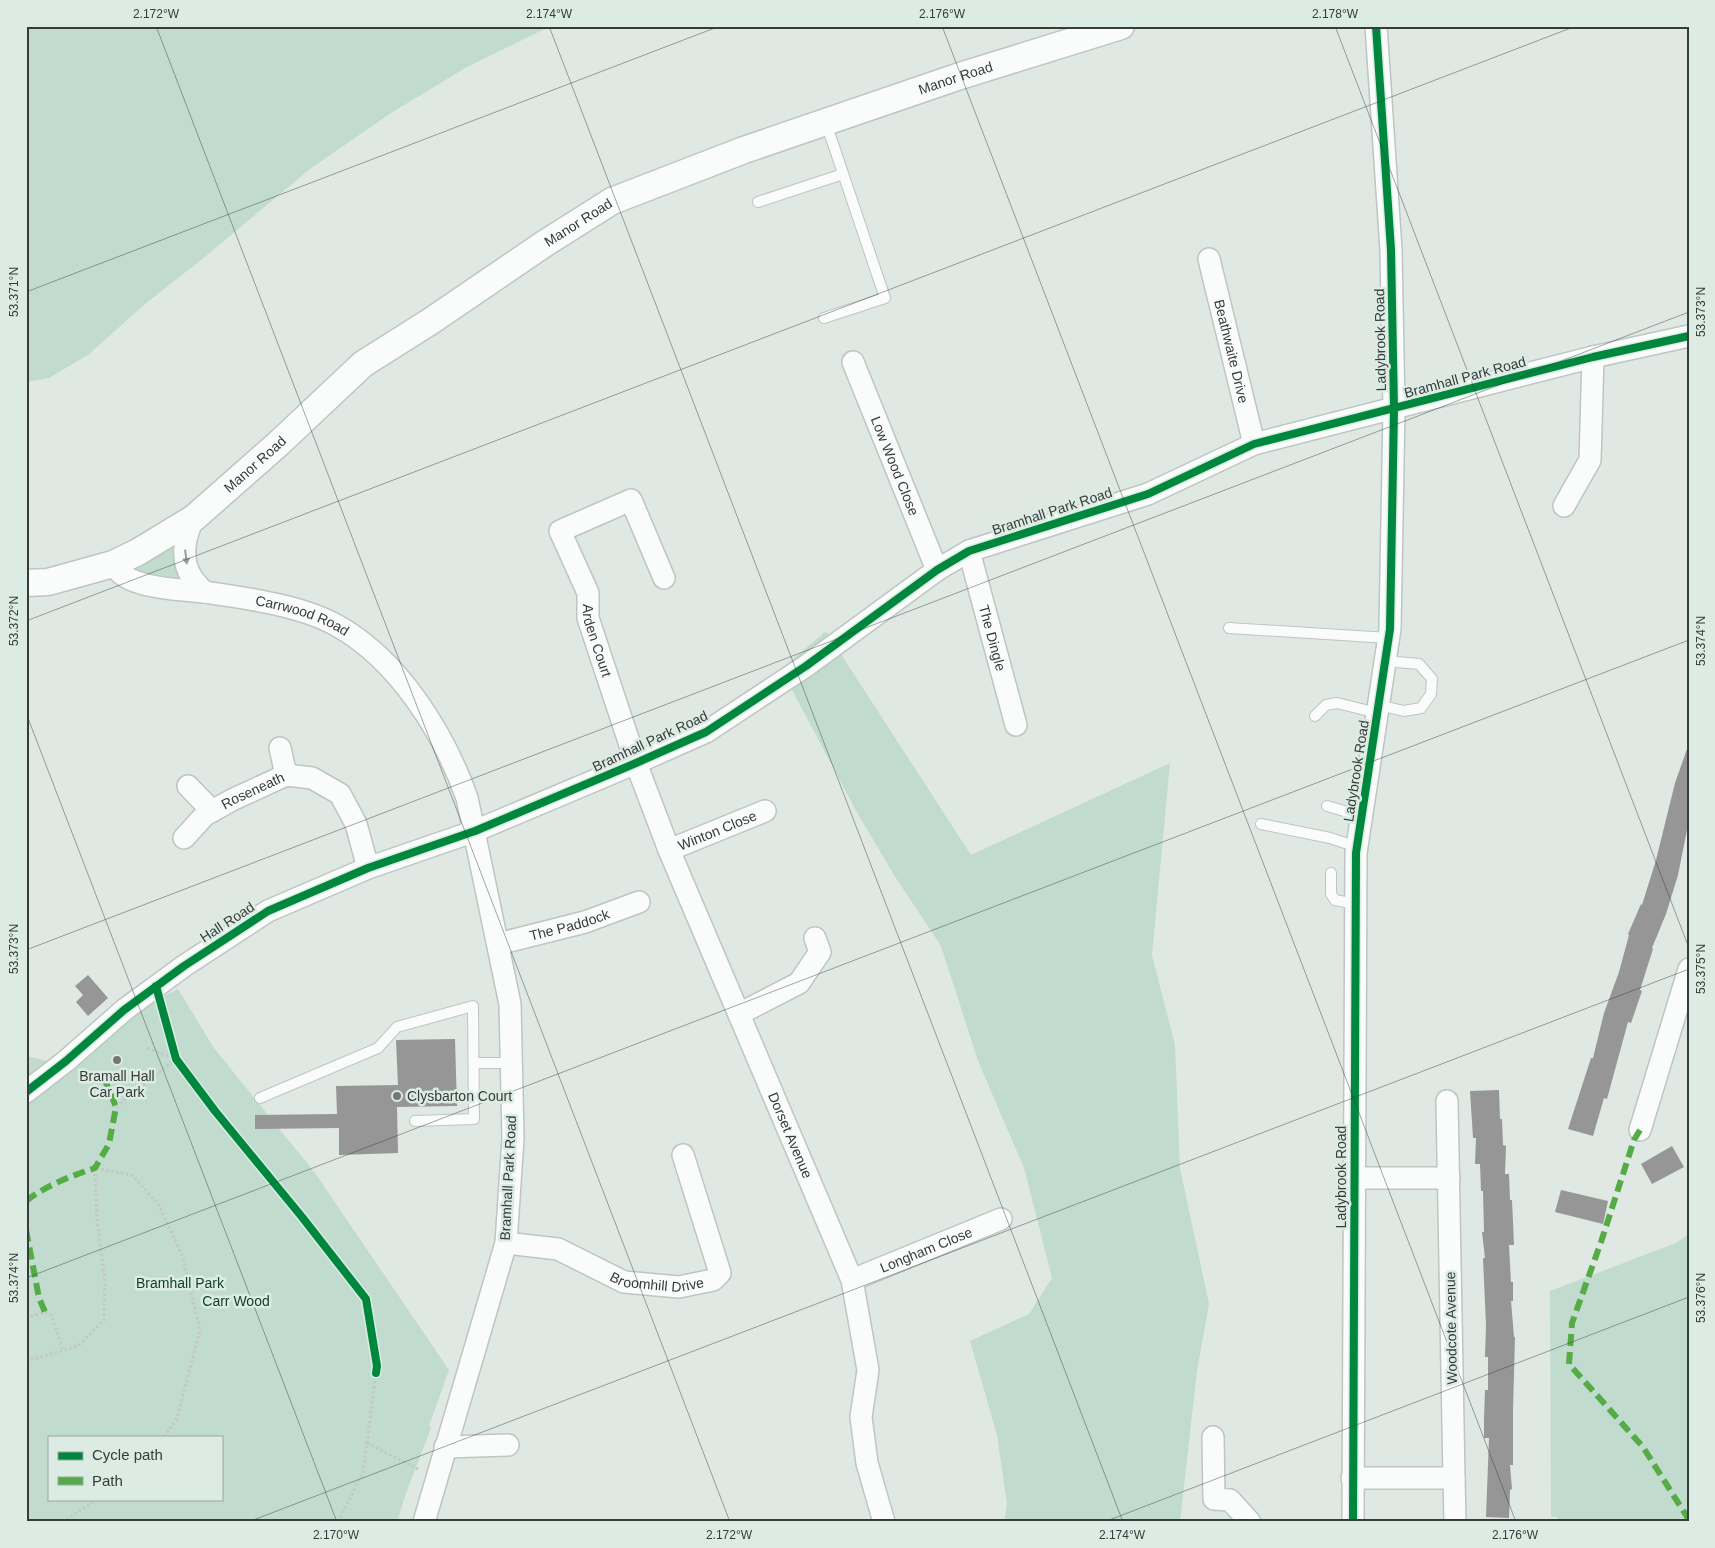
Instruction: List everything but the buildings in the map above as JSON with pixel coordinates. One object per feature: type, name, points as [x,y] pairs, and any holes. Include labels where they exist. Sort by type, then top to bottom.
[{"type":"street","name":"Manor Road","points":[[113,564],[194,518],[278,444],[363,364],[612,201],[744,150],[960,76],[1121,26]]},
{"type":"street","name":"Ladybrook Road","points":[[1352,1522],[1355,904],[1357,847],[1389,638],[1394,408],[1391,250],[1376,26]]},
{"type":"street","name":"Beathwaite Drive","points":[[1210,259],[1254,444]]},
{"type":"street","name":"Bramhall Park Road","points":[[424,1522],[506,1243],[513,1138],[510,1004],[475,831],[706,732],[806,666],[937,570],[969,551],[1148,494],[1254,444],[1593,356],[1689,336]]},
{"type":"street","points":[[1564,506],[1590,460],[1593,356]]},
{"type":"street","name":"Low Wood Close","points":[[853,362],[937,570]]},
{"type":"street","name":"Arden Court","points":[[636,763],[588,618],[588,593],[560,531],[631,500],[664,578]]},
{"type":"street","points":[[194,518],[186,533],[185,557],[190,576],[204,592]]},
{"type":"street","name":"The Dingle","points":[[969,551],[1016,725]]},
{"type":"street","points":[[26,583],[48,582],[113,564]]},
{"type":"street","name":"Carrwood Road","points":[[113,564],[123,576],[139,582],[160,587],[248,598],[306,612],[336,625],[363,644],[388,667],[411,693],[436,731],[460,776],[475,831]]},
{"type":"street","points":[[280,748],[286,775]]},
{"type":"street","name":"Dorset Avenue","points":[[636,763],[669,850],[852,1280],[868,1370],[860,1417],[867,1463],[884,1522]]},
{"type":"street","name":"Roseneath","points":[[184,838],[205,815],[286,775],[312,778],[340,794],[356,824],[368,868]]},
{"type":"street","points":[[188,786],[212,811]]},
{"type":"street","name":"Winton Close","points":[[669,850],[765,811]]},
{"type":"street","name":"Hall Road","points":[[26,1092],[66,1061],[124,1010],[184,966],[268,911],[368,868],[475,831]]},
{"type":"street","name":"The Paddock","points":[[498,944],[585,922],[640,902]]},
{"type":"street","points":[[738,1014],[799,983],[820,952],[815,938]]},
{"type":"street","points":[[1640,1130],[1689,968]]},
{"type":"street","name":"Woodcote Avenue","points":[[1446,1101],[1455,1522]]},
{"type":"street","name":"Broomhill Drive","points":[[506,1243],[558,1249],[624,1282],[679,1287],[713,1280],[720,1273],[683,1155]]},
{"type":"street","points":[[1353,1178],[1449,1178]]},
{"type":"street","name":"Longham Close","points":[[852,1280],[1001,1219]]},
{"type":"street","points":[[1213,1438],[1214,1499],[1230,1500],[1250,1522]]},
{"type":"street","points":[[445,1447],[508,1445]]},
{"type":"street","points":[[1352,1478],[1454,1478]]},
{"type":"lane","points":[[824,318],[885,298],[826,122]]},
{"type":"lane","points":[[758,202],[843,174]]},
{"type":"lane","points":[[1229,628],[1389,638]]},
{"type":"lane","points":[[1315,716],[1326,705],[1337,703],[1404,711],[1421,708],[1431,694],[1432,679],[1419,664],[1385,661]]},
{"type":"lane","points":[[1327,806],[1362,816]]},
{"type":"lane","points":[[1260,824],[1330,838],[1357,847]]},
{"type":"lane","points":[[1331,873],[1331,894],[1334,900],[1355,904]]},
{"type":"lane","points":[[260,1098],[378,1048],[397,1027],[473,1006],[474,1120],[415,1121]]},
{"type":"lane","points":[[474,1063],[511,1063]]},
{"type":"path","points":[[147,1048],[176,1059]]},
{"type":"path","points":[[173,1050],[181,1066]]},
{"type":"path","points":[[116,1107],[176,1059]]},
{"type":"path","points":[[26,1361],[78,1346],[104,1320],[104,1280],[97,1222],[95,1168],[132,1175],[158,1204],[182,1255],[200,1330],[177,1418],[165,1436]]},
{"type":"path","points":[[26,1191],[35,1194]]},
{"type":"path","points":[[26,1318],[45,1312],[51,1315],[63,1350]]},
{"type":"path","points":[[338,1522],[363,1472],[376,1370]]},
{"type":"path","points":[[367,1443],[436,1478]]},
{"type":"path","points":[[62,1522],[96,1500]]},
{"type":"green space","points":[[26,26],[551,26],[467,67],[391,113],[310,169],[145,304],[88,355],[49,378],[26,382]]},
{"type":"green space","points":[[176,542],[184,579],[137,570],[137,566]]},
{"type":"green space","points":[[826,631],[971,855],[1170,763],[1152,955],[1175,1045],[1180,1168],[1209,1304],[1197,1371],[1180,1522],[1004,1522],[1007,1504],[997,1435],[970,1341],[1029,1314],[1052,1278],[1024,1168],[978,1061],[941,946],[894,875],[855,809],[781,669]]},
{"type":"green space","name":"Carr Wood","points":[[178,989],[214,1048],[315,1173],[449,1370],[429,1426],[431,1428],[397,1522],[26,1522],[26,1056],[61,1064],[138,1009]]},
{"type":"green space","points":[[1689,1234],[1689,1522],[1557,1522],[1557,1517],[1551,1517],[1550,1291],[1676,1243]]},
{"type":"marked path","points":[[26,1201],[42,1190],[95,1168],[109,1144],[116,1107],[104,1078]]},
{"type":"marked path","points":[[1640,1130],[1634,1140],[1572,1323],[1569,1364],[1643,1447],[1689,1520]]},
{"type":"marked path","points":[[26,1230],[39,1298],[45,1312]]},
{"type":"cycle path","points":[[1353,1522],[1356,853],[1390,629],[1394,409],[1391,250],[1376,26]]},
{"type":"cycle path","points":[[26,1092],[66,1061],[124,1010],[184,966],[268,911],[368,868],[475,831],[706,732],[806,666],[937,570],[969,551],[1148,494],[1254,444],[1593,357],[1689,336]]},
{"type":"cycle path","points":[[156,986],[176,1059],[215,1111],[366,1299],[377,1366],[376,1373]]},
{"type":"place","name":"Bramall Hall Car Park","points":[[117,1060]]},
{"type":"place","name":"Clysbarton Court","points":[[397,1096]]},
{"type":"park label","name":"Bramhall Park","points":[[180,1283]]}]
